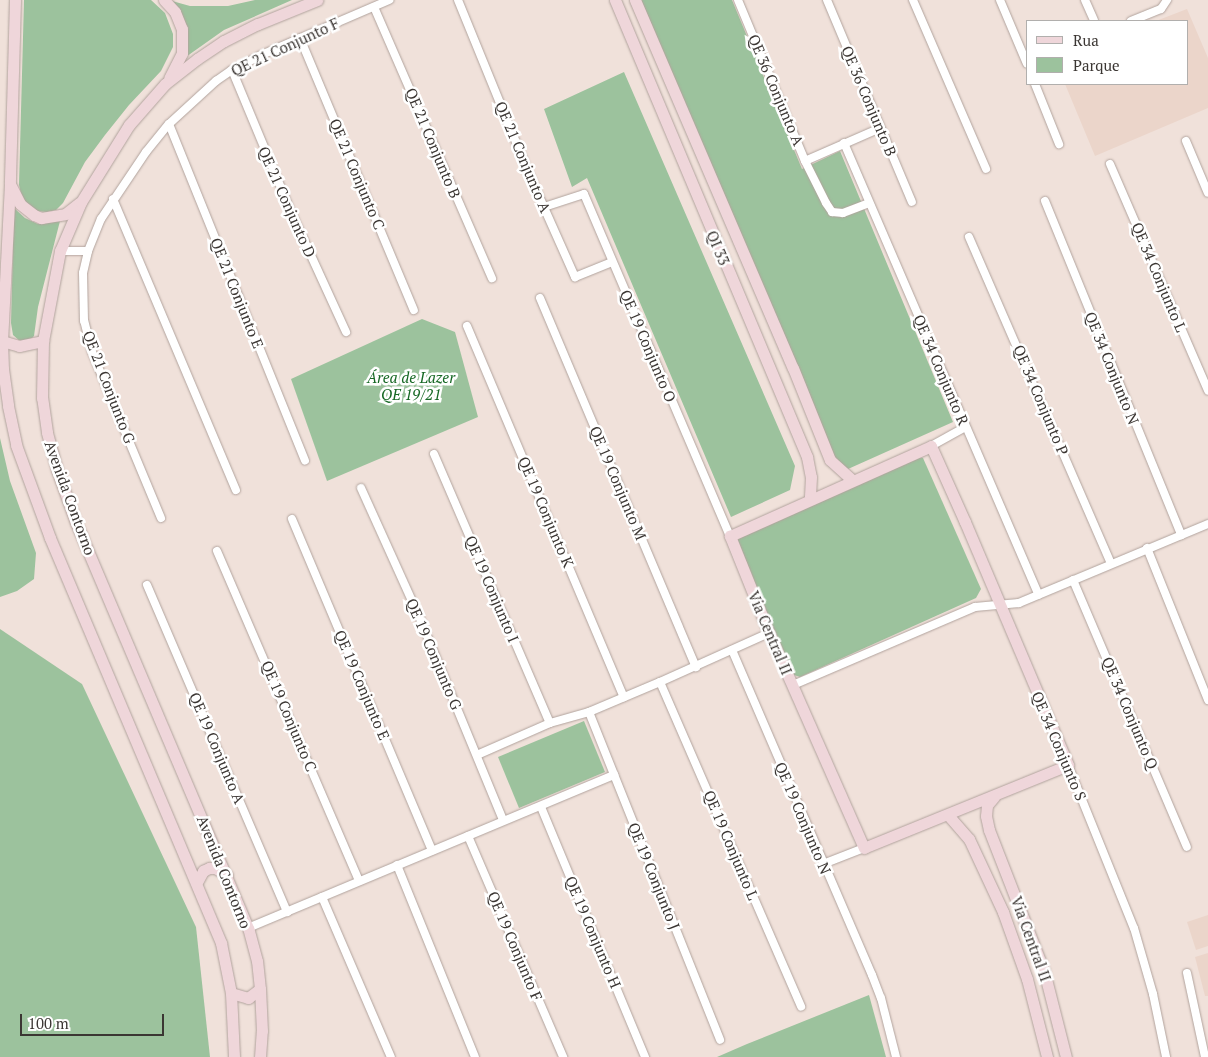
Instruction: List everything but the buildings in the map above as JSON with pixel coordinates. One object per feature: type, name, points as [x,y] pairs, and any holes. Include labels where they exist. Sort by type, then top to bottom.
[{"type":"street","name":"Avenida Contorno","points":[[15,0],[10,184],[2,341],[3,369],[8,406],[16,444],[30,487],[103,666],[197,882],[221,943],[231,993],[234,1057]]},
{"type":"street","points":[[164,0],[175,12],[182,29],[182,53],[165,84]]},
{"type":"street","name":"Avenida Contorno","points":[[260,1057],[262,1031],[260,990],[257,961],[248,928],[76,523],[57,470],[47,432],[42,398],[43,341],[60,250],[81,202],[128,125],[165,84],[224,41],[317,0]]},
{"type":"street","name":"QE 21 Conjunto F","points":[[88,251],[101,219],[113,199],[169,124],[198,95],[232,70],[300,38],[389,0]]},
{"type":"street","name":"QE 21 Conjunto A","points":[[458,0],[544,208],[576,277],[612,262]]},
{"type":"street","name":"QI 33","points":[[615,0],[807,457],[812,477],[810,499]]},
{"type":"street","name":"QI 33","points":[[635,0],[793,368],[830,460],[852,480]]},
{"type":"street","name":"QE 36 Conjunto A","points":[[738,0],[806,161],[880,128]]},
{"type":"street","name":"QE 36 Conjunto B","points":[[827,0],[912,202]]},
{"type":"street","points":[[913,0],[986,168]]},
{"type":"street","points":[[1000,0],[1026,62]]},
{"type":"street","points":[[1086,0],[1094,20]]},
{"type":"street","points":[[1134,20],[1161,9],[1167,0]]},
{"type":"street","name":"QE 21 Conjunto B","points":[[374,6],[492,279]]},
{"type":"street","name":"QE 21 Conjunto C","points":[[300,38],[414,310]]},
{"type":"street","name":"QE 21 Conjunto D","points":[[232,70],[292,214],[346,332]]},
{"type":"street","points":[[1035,85],[1059,144]]},
{"type":"street","name":"QE 21 Conjunto E","points":[[169,124],[304,461]]},
{"type":"street","points":[[1186,141],[1208,193]]},
{"type":"street","name":"QE 34 Conjunto R","points":[[844,143],[1039,595]]},
{"type":"street","points":[[806,161],[832,212],[843,213],[869,202]]},
{"type":"street","name":"QE 34 Conjunto L","points":[[1110,164],[1208,391]]},
{"type":"street","points":[[10,184],[20,204],[34,216],[41,218],[65,214],[81,202]]},
{"type":"street","name":"QE 19 Conjunto O","points":[[544,208],[584,194],[730,536]]},
{"type":"street","points":[[113,199],[236,490]]},
{"type":"street","name":"QE 34 Conjunto N","points":[[1045,201],[1181,535]]},
{"type":"street","name":"QE 34 Conjunto P","points":[[969,237],[1111,563]]},
{"type":"street","points":[[60,250],[88,251]]},
{"type":"street","name":"QE 21 Conjunto G","points":[[88,251],[81,292],[84,321],[92,352],[161,518]]},
{"type":"street","name":"QE 19 Conjunto M","points":[[540,298],[696,667]]},
{"type":"street","name":"QE 19 Conjunto K","points":[[467,326],[624,697]]},
{"type":"street","points":[[2,341],[19,346],[43,341]]},
{"type":"street","points":[[772,376],[793,368]]},
{"type":"street","points":[[730,536],[931,446],[965,426]]},
{"type":"street","points":[[931,446],[965,522],[999,606]]},
{"type":"street","name":"QE 19 Conjunto I","points":[[434,454],[550,723]]},
{"type":"street","name":"QE 19 Conjunto G","points":[[361,488],[421,621],[504,820]]},
{"type":"street","name":"QE 19 Conjunto E","points":[[292,519],[432,851]]},
{"type":"street","points":[[792,685],[976,606],[990,604],[999,606],[1018,603],[1208,524]]},
{"type":"street","name":"Via Central II","points":[[730,536],[792,685],[864,848]]},
{"type":"street","points":[[1147,548],[1208,700]]},
{"type":"street","name":"QE 19 Conjunto C","points":[[217,551],[359,881]]},
{"type":"street","name":"QE 34 Conjunto Q","points":[[1073,580],[1187,847]]},
{"type":"street","name":"QE 19 Conjunto A","points":[[147,584],[288,912]]},
{"type":"street","name":"QE 34 Conjunto S","points":[[999,606],[1118,888],[1144,961],[1166,1057]]},
{"type":"street","points":[[477,755],[550,723],[589,712],[696,667],[770,633]]},
{"type":"street","name":"QE 19 Conjunto N","points":[[732,650],[876,985],[896,1057]]},
{"type":"street","name":"QE 19 Conjunto L","points":[[660,682],[801,1007]]},
{"type":"street","name":"QE 19 Conjunto J","points":[[589,712],[720,1040]]},
{"type":"street","points":[[823,864],[1068,766]]},
{"type":"street","points":[[248,928],[614,775]]},
{"type":"street","name":"Via Central II","points":[[994,797],[988,805],[986,816],[989,830],[1044,971],[1065,1052]]},
{"type":"street","name":"QE 19 Conjunto H","points":[[541,807],[645,1057]]},
{"type":"street","name":"Via Central II","points":[[948,815],[969,839],[1003,912],[1027,980],[1046,1054]]},
{"type":"street","name":"QE 19 Conjunto F","points":[[468,836],[562,1057]]},
{"type":"street","points":[[397,866],[475,1057]]},
{"type":"street","points":[[197,882],[198,876],[209,868],[215,868],[227,875]]},
{"type":"street","points":[[322,897],[391,1057]]},
{"type":"street","points":[[1187,973],[1205,1057]]},
{"type":"street","points":[[231,993],[248,998],[260,990]]},
{"type":"street","points":[[1046,1054],[1065,1052]]},
{"type":"shaded area","points":[[1187,9],[1208,58],[1208,108],[1095,156],[1065,85],[1188,85],[1188,20],[1159,20]]},
{"type":"shaded area","points":[[1208,915],[1208,946],[1196,950],[1187,922]]},
{"type":"shaded area","points":[[1208,953],[1208,996],[1205,996],[1195,957]]},
{"type":"green space","points":[[24,0],[151,0],[165,13],[173,34],[173,47],[161,71],[129,105],[105,135],[85,162],[63,203],[56,210],[47,212],[36,211],[28,206],[22,198],[19,185]]},
{"type":"green space","points":[[255,0],[292,0],[224,30],[183,59],[172,1],[190,6],[228,6]]},
{"type":"green space","points":[[641,0],[732,0],[802,169],[840,151],[953,422],[848,469],[833,457]]},
{"type":"green space","points":[[624,72],[795,466],[790,490],[731,517],[587,178],[572,187],[544,109]]},
{"type":"green space","points":[[14,208],[25,218],[38,224],[60,221],[38,307],[34,336],[29,341],[21,342],[13,335],[11,323]]},
{"type":"green space","name":"Área de Lazer QE 19/21","points":[[422,319],[455,332],[478,417],[327,481],[291,379]]},
{"type":"green space","points":[[0,438],[10,481],[36,553],[34,579],[17,591],[0,597]]},
{"type":"green space","points":[[915,456],[923,458],[981,589],[976,598],[800,677],[791,674],[734,542],[740,530]]},
{"type":"green space","points":[[0,629],[82,684],[196,927],[210,1057],[0,1057]]},
{"type":"green space","points":[[584,721],[605,772],[519,808],[498,757]]},
{"type":"green space","points":[[869,995],[886,1057],[717,1057],[747,1044]]}]
